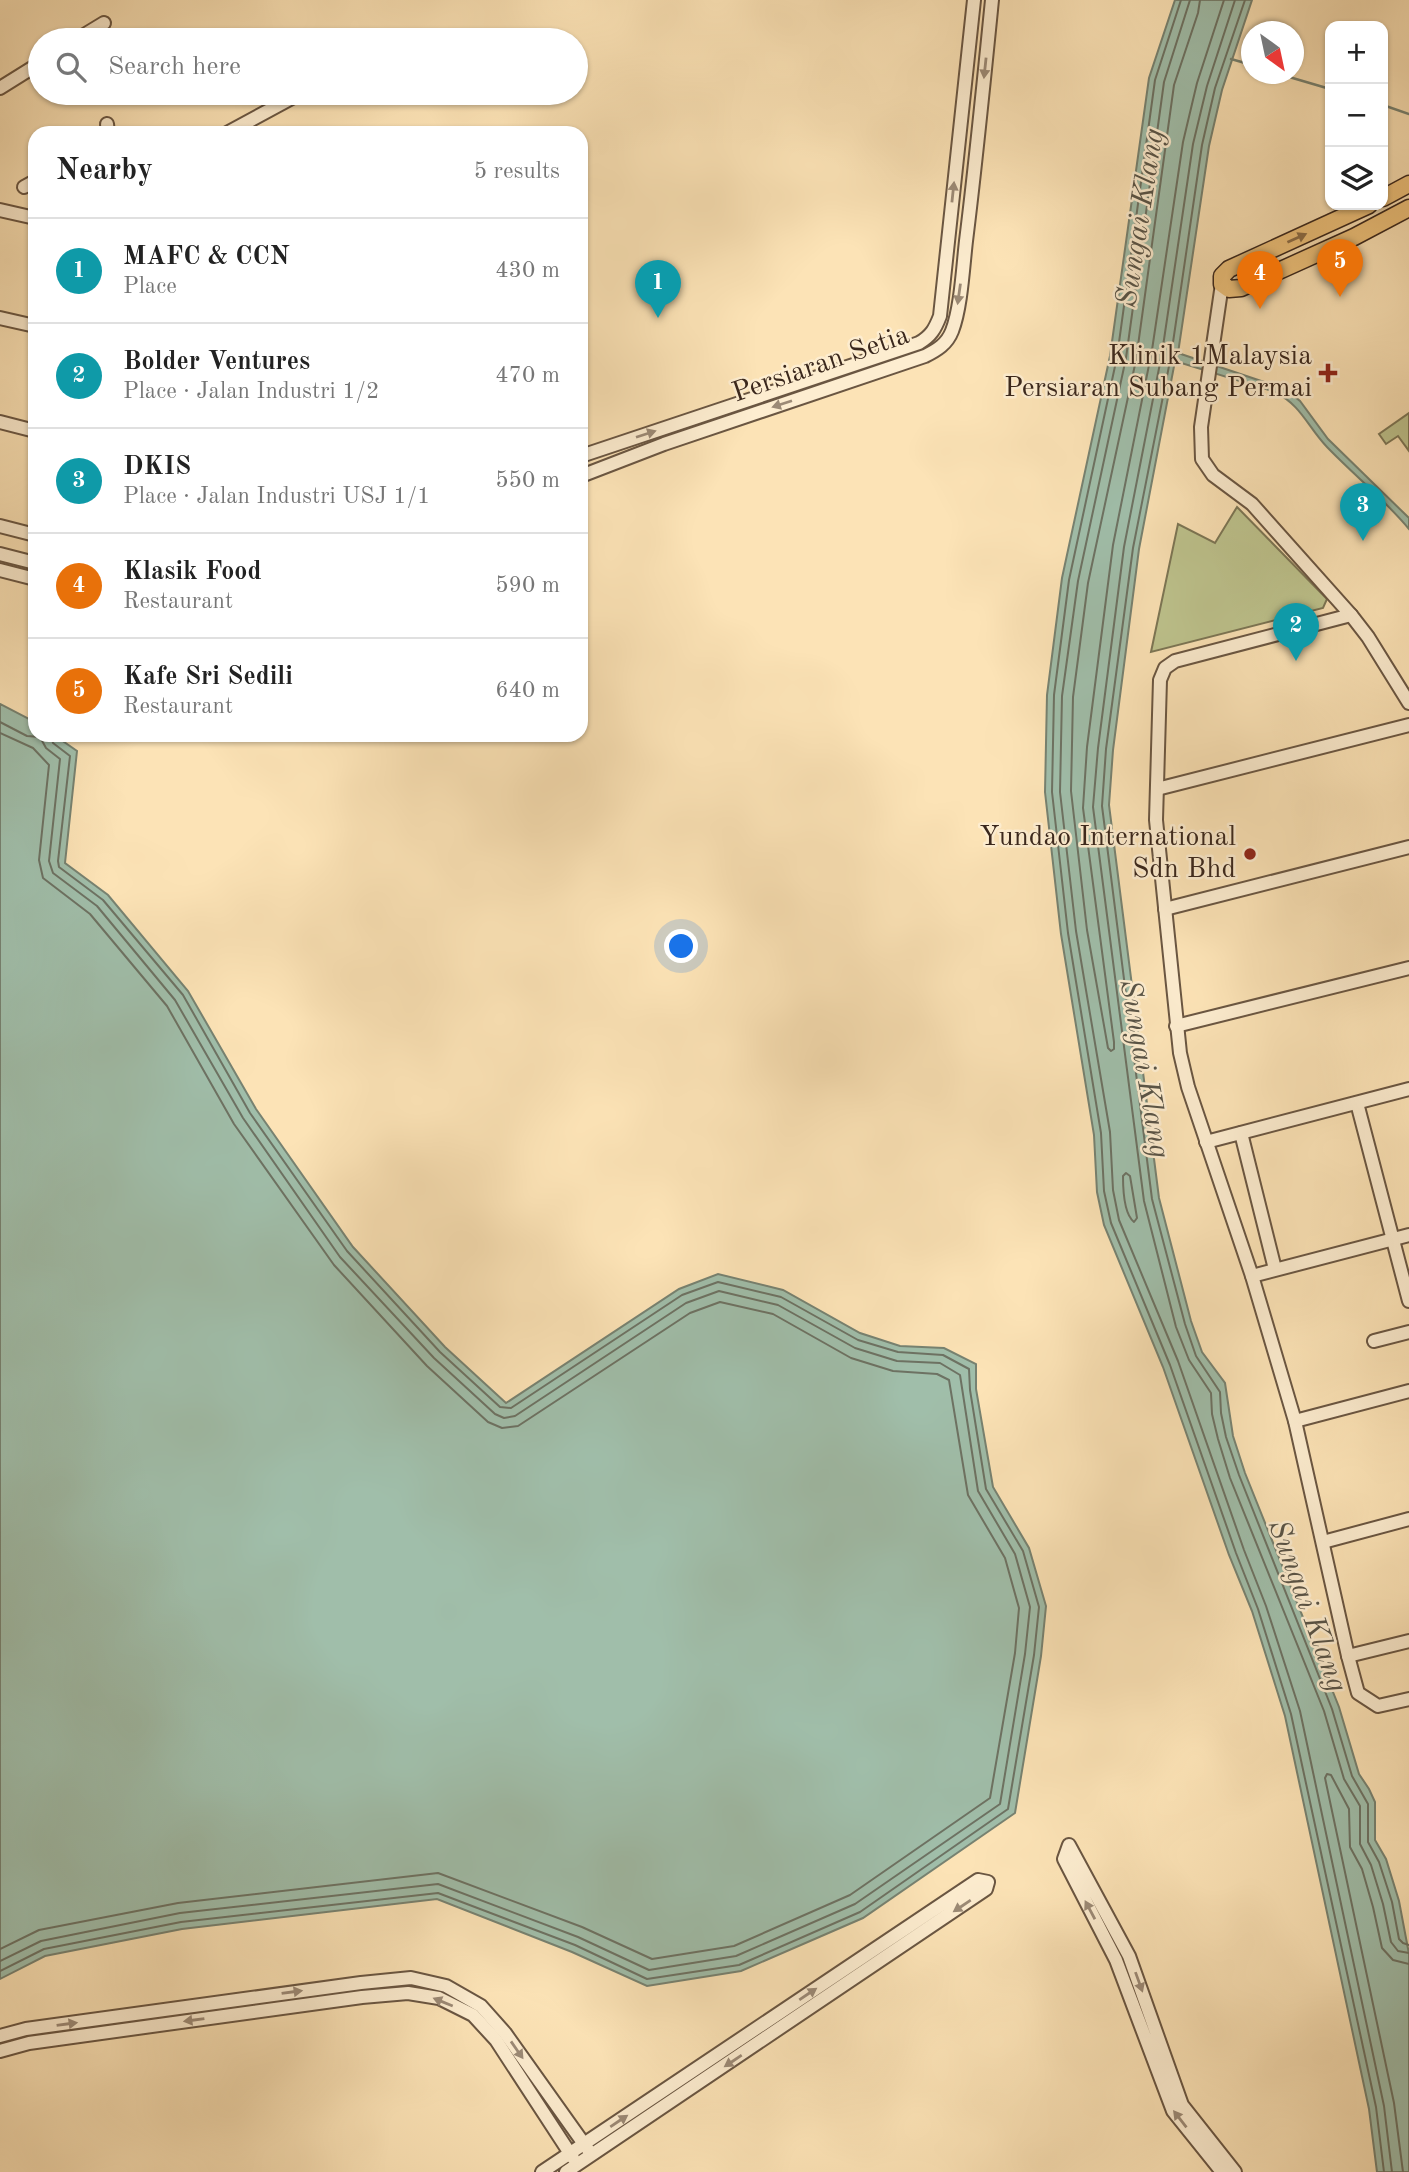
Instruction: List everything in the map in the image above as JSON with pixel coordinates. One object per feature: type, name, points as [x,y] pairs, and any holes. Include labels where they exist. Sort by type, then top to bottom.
[{"type":"main road","points":[[1388,195],[1409,184]]},
{"type":"main road","points":[[1358,210],[1229,269],[1222,276],[1222,284],[1229,289],[1241,288],[1354,237],[1409,208]]},
{"type":"street","name":"Persiaran Setia","points":[[588,454],[919,343],[932,333],[940,316],[974,0]]},
{"type":"street","name":"Persiaran Setia","points":[[588,473],[664,444],[925,356],[942,345],[952,332],[955,321],[974,178],[992,0]]},
{"type":"street","points":[[96,28],[104,23]]},
{"type":"street","points":[[0,88],[28,70]]},
{"type":"street","points":[[240,126],[280,105]]},
{"type":"street","points":[[0,210],[28,216]]},
{"type":"street","points":[[1222,284],[1200,452],[1206,468],[1252,504],[1351,615],[1368,636],[1409,703]]},
{"type":"street","points":[[0,318],[28,324]]},
{"type":"street","points":[[932,333],[942,345]]},
{"type":"street","points":[[0,422],[28,429]]},
{"type":"street","points":[[0,526],[28,533]]},
{"type":"street","points":[[0,554],[28,561]]},
{"type":"street","points":[[0,570],[28,577]]},
{"type":"street","points":[[1351,615],[1175,661],[1165,668],[1160,680],[1156,820],[1180,1053],[1188,1087],[1252,1276],[1295,1421],[1358,1693],[1378,1706],[1409,1699]]},
{"type":"street","points":[[1157,789],[1409,724]]},
{"type":"street","points":[[1165,909],[1409,848]]},
{"type":"street","points":[[1176,1026],[1409,968]]},
{"type":"street","points":[[1206,1142],[1409,1089]]},
{"type":"street","points":[[1357,1103],[1409,1301]]},
{"type":"street","points":[[1241,1133],[1275,1269]]},
{"type":"street","points":[[1252,1276],[1409,1235]]},
{"type":"street","points":[[1374,1341],[1409,1332]]},
{"type":"street","points":[[1295,1421],[1409,1391]]},
{"type":"street","points":[[1323,1542],[1409,1520]]},
{"type":"street","points":[[1348,1656],[1409,1640]]},
{"type":"street","points":[[1222,2172],[1173,2111],[1116,1960],[1064,1859],[1069,1844],[1129,1956],[1182,2105],[1235,2172]]},
{"type":"street","points":[[542,2172],[571,2163],[588,2150],[978,1880],[988,1882],[986,1889],[588,2150]]},
{"type":"street","points":[[0,2036],[39,2028],[411,1978],[446,1986],[481,2006],[505,2033],[588,2150]]},
{"type":"street","points":[[0,2051],[29,2043],[362,1997],[408,1993],[439,1998],[473,2015],[496,2040],[571,2163]]},
{"type":"green space","points":[[1409,413],[1409,451],[1398,436],[1386,444],[1379,434]]},
{"type":"green space","points":[[1237,507],[1327,599],[1323,608],[1151,652],[1178,524],[1215,543]]},
{"type":"water","name":"Sungai Klang","points":[[1175,0],[1252,0],[1245,21],[1241,21],[1241,33],[1222,90],[1209,146],[1178,353],[1285,389],[1300,401],[1328,439],[1409,518],[1409,529],[1327,447],[1298,410],[1284,398],[1275,392],[1175,361],[1139,549],[1113,750],[1109,805],[1159,1198],[1191,1321],[1202,1352],[1225,1383],[1233,1436],[1245,1473],[1339,1707],[1359,1774],[1375,1802],[1375,1840],[1386,1859],[1399,1901],[1409,1954],[1409,2172],[1377,2172],[1369,2109],[1285,1716],[1252,1611],[1229,1555],[1163,1367],[1104,1225],[1097,1192],[1094,1135],[1061,934],[1045,792],[1047,695],[1062,578],[1110,356],[1149,78]]},
{"type":"water","points":[[0,704],[28,718],[28,742],[64,742],[77,751],[65,863],[108,895],[188,991],[256,1109],[353,1247],[445,1347],[506,1403],[679,1289],[718,1274],[783,1290],[860,1333],[900,1346],[944,1348],[976,1364],[976,1389],[993,1487],[1029,1548],[1046,1606],[1041,1656],[1015,1813],[863,1918],[741,1971],[647,1986],[572,1952],[437,1899],[182,1929],[45,1956],[0,1979]]},
{"type":"waterway","points":[[1231,59],[1241,62]]},
{"type":"waterway","points":[[1304,81],[1325,88]]},
{"type":"waterway","points":[[1388,107],[1409,114]]},
{"type":"place","name":"Kafe Sri Sedili","points":[[1340,297]]},
{"type":"place","name":"Klasik Food","points":[[1260,309]]},
{"type":"place","name":"MAFC & CCN","points":[[658,318]]},
{"type":"place","name":"Klinik 1Malaysia Persiaran Subang Permai","points":[[1328,373]]},
{"type":"place","name":"DKIS","points":[[1363,541]]},
{"type":"place","name":"Bolder Ventures","points":[[1296,661]]},
{"type":"place","name":"Yundao International Sdn Bhd","points":[[1250,854]]}]
